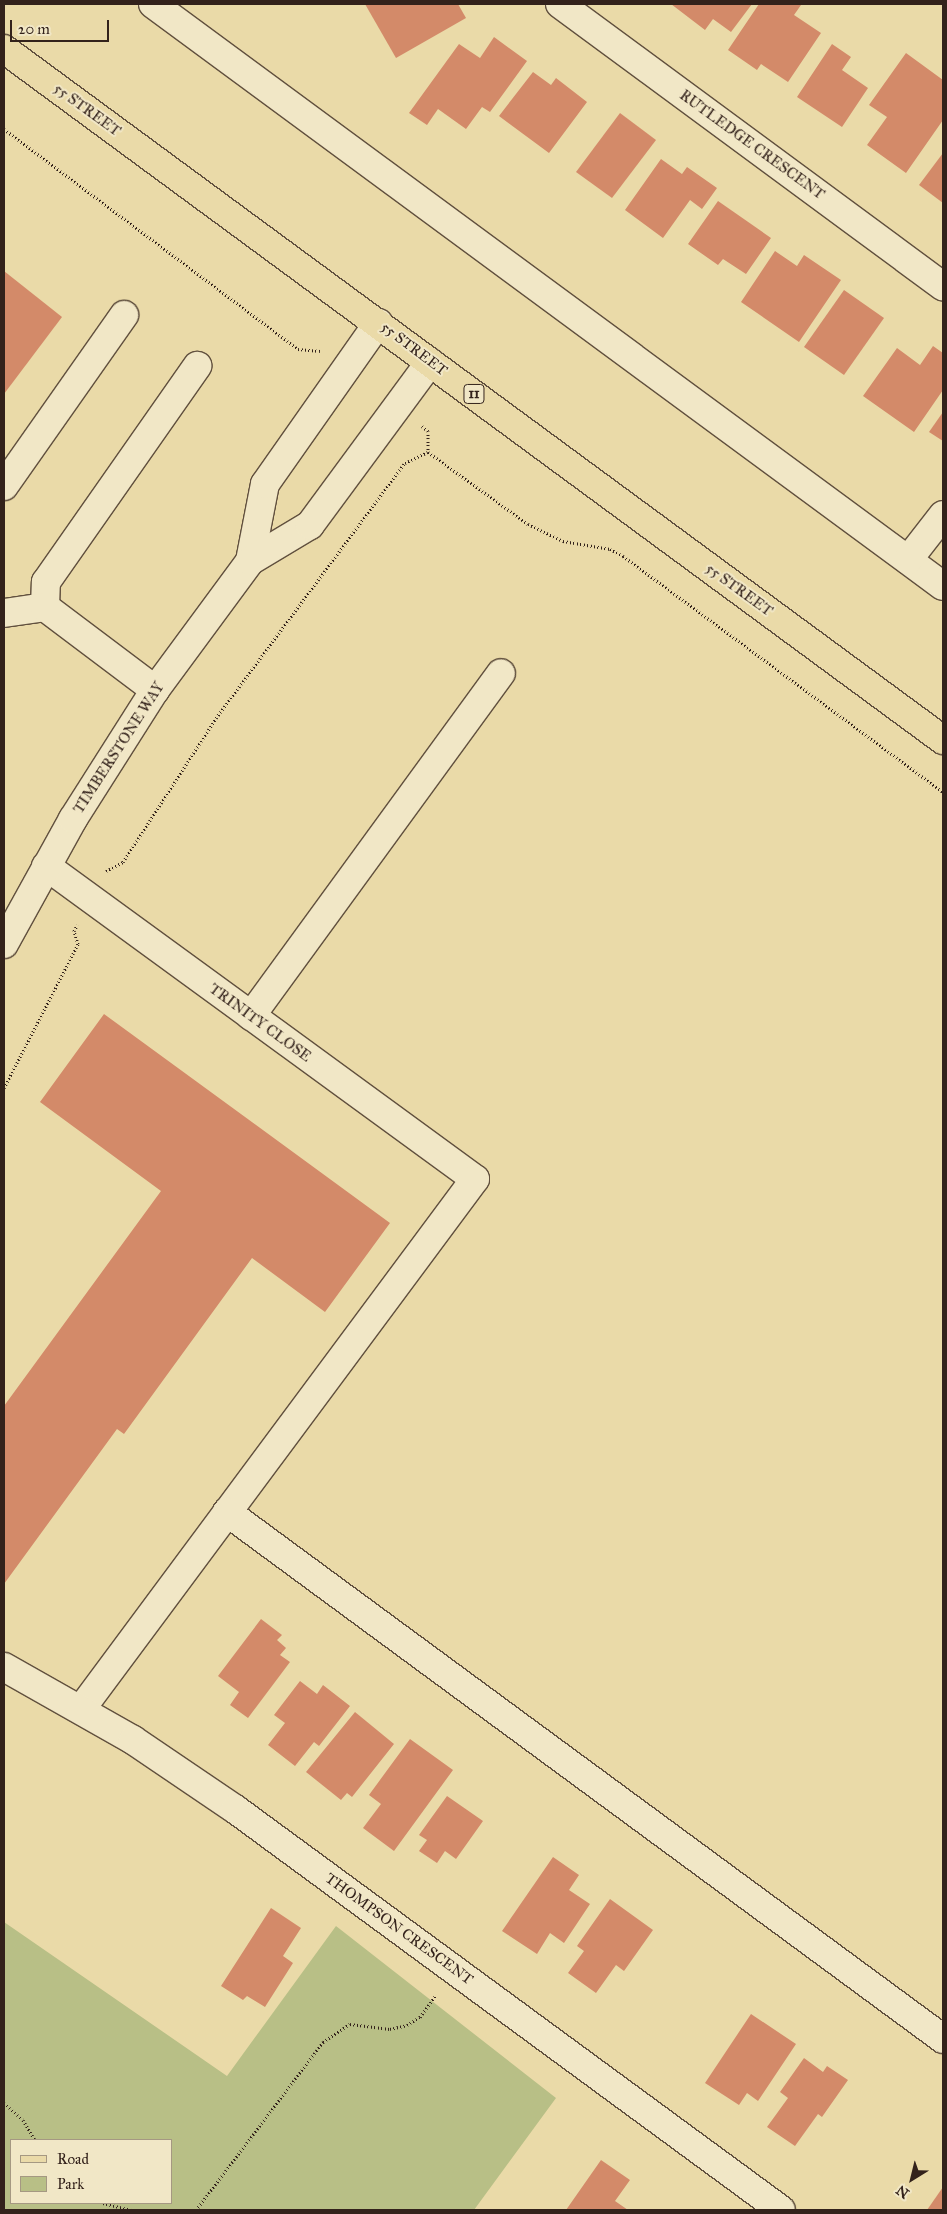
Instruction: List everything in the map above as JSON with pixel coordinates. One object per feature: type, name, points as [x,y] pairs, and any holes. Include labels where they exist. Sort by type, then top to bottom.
[{"type":"main road","name":"55 STREET","points":[[4,49],[378,322],[943,740]]},
{"type":"street","points":[[153,4],[943,586]]},
{"type":"street","name":"RUTLEDGE CRESCENT","points":[[560,4],[943,286]]},
{"type":"street","points":[[4,486],[124,316]]},
{"type":"street","name":"TIMBERSTONE WAY","points":[[250,561],[265,484],[378,322]]},
{"type":"street","name":"TIMBERSTONE WAY","points":[[4,944],[46,866],[103,770],[156,690],[250,561],[310,525],[430,362]]},
{"type":"street","points":[[45,607],[46,582],[197,366]]},
{"type":"street","points":[[908,560],[943,515]]},
{"type":"street","points":[[4,613],[45,607],[156,690]]},
{"type":"street","points":[[251,1016],[501,672]]},
{"type":"street","name":"TRINITY CLOSE","points":[[46,866],[475,1179],[227,1512]]},
{"type":"street","points":[[82,1708],[227,1512],[943,2039]]},
{"type":"street","name":"THOMPSON CRESCENT","points":[[4,1667],[82,1708],[235,1809],[781,2210]]},
{"type":"path","points":[[4,129],[298,349],[317,349]]},
{"type":"path","points":[[428,430],[428,452]]},
{"type":"path","points":[[428,452],[548,535],[581,546],[610,549],[622,556],[943,792]]},
{"type":"path","points":[[107,869],[123,862],[216,718],[405,464],[428,452]]},
{"type":"path","points":[[4,1088],[78,944],[74,930]]},
{"type":"path","points":[[196,2210],[323,2042],[350,2024],[390,2030],[407,2025],[420,2017],[455,1971]]},
{"type":"path","points":[[4,2103],[24,2120],[34,2139]]},
{"type":"path","points":[[107,2204],[130,2210]]},
{"type":"green space","points":[[4,1922],[227,2076],[336,1926],[556,2098],[474,2210],[4,2210]]},
{"type":"building","points":[[365,4],[458,4],[466,18],[396,58]]},
{"type":"building","points":[[671,4],[752,4],[731,32],[713,19],[705,30]]},
{"type":"building","points":[[759,4],[799,4],[801,5],[794,15],[821,33],[788,82],[761,64],[757,70],[728,50]]},
{"type":"building","points":[[494,37],[527,61],[490,112],[482,107],[466,129],[438,109],[427,125],[409,113],[459,44],[480,58]]},
{"type":"building","points":[[832,44],[851,57],[842,70],[868,88],[842,127],[797,97]]},
{"type":"building","points":[[906,53],[943,80],[943,120],[906,173],[867,145],[887,117],[869,105]]},
{"type":"building","points":[[533,72],[551,85],[556,78],[587,102],[549,153],[499,116]]},
{"type":"building","points":[[620,113],[656,140],[612,198],[576,172]]},
{"type":"building","points":[[943,153],[943,203],[919,185]]},
{"type":"building","points":[[661,159],[682,174],[687,167],[717,188],[702,209],[690,200],[663,238],[625,210]]},
{"type":"building","points":[[718,201],[771,238],[746,274],[723,259],[718,265],[688,244]]},
{"type":"building","points":[[775,251],[797,266],[804,255],[841,280],[799,342],[741,302]]},
{"type":"building","points":[[4,271],[62,317],[4,394]]},
{"type":"building","points":[[844,290],[884,318],[844,375],[804,347]]},
{"type":"building","points":[[933,346],[943,353],[943,390],[914,432],[863,396],[897,348],[920,365]]},
{"type":"building","points":[[943,412],[943,441],[929,432]]},
{"type":"building","points":[[104,1014],[390,1223],[325,1312],[252,1258],[124,1434],[117,1429],[4,1584],[4,1406],[161,1191],[40,1102]]},
{"type":"building","points":[[261,1619],[282,1635],[277,1640],[286,1648],[280,1655],[290,1662],[248,1718],[230,1705],[239,1692],[218,1676]]},
{"type":"building","points":[[300,1681],[317,1694],[323,1685],[350,1706],[319,1746],[314,1742],[295,1766],[268,1745],[285,1723],[274,1715]]},
{"type":"building","points":[[355,1712],[394,1744],[352,1797],[347,1793],[341,1800],[306,1772]]},
{"type":"building","points":[[410,1739],[453,1770],[394,1851],[363,1828],[381,1804],[369,1795]]},
{"type":"building","points":[[447,1796],[483,1821],[456,1859],[445,1851],[437,1863],[419,1851],[427,1840],[419,1835]]},
{"type":"building","points":[[553,1857],[579,1875],[569,1890],[590,1904],[564,1943],[550,1933],[537,1954],[502,1931]]},
{"type":"building","points":[[610,1899],[653,1930],[624,1971],[616,1965],[596,1993],[568,1973],[584,1951],[577,1946]]},
{"type":"building","points":[[271,1908],[301,1928],[283,1956],[293,1963],[265,2007],[247,1996],[243,2000],[221,1986]]},
{"type":"building","points":[[751,2014],[796,2044],[758,2101],[747,2093],[739,2105],[705,2083]]},
{"type":"building","points":[[804,2058],[823,2072],[827,2066],[848,2080],[822,2117],[818,2114],[795,2146],[767,2127],[788,2098],[780,2092]]},
{"type":"building","points":[[601,2160],[630,2180],[615,2201],[628,2210],[566,2210]]},
{"type":"building","points":[[943,2187],[943,2210],[927,2210]]}]
